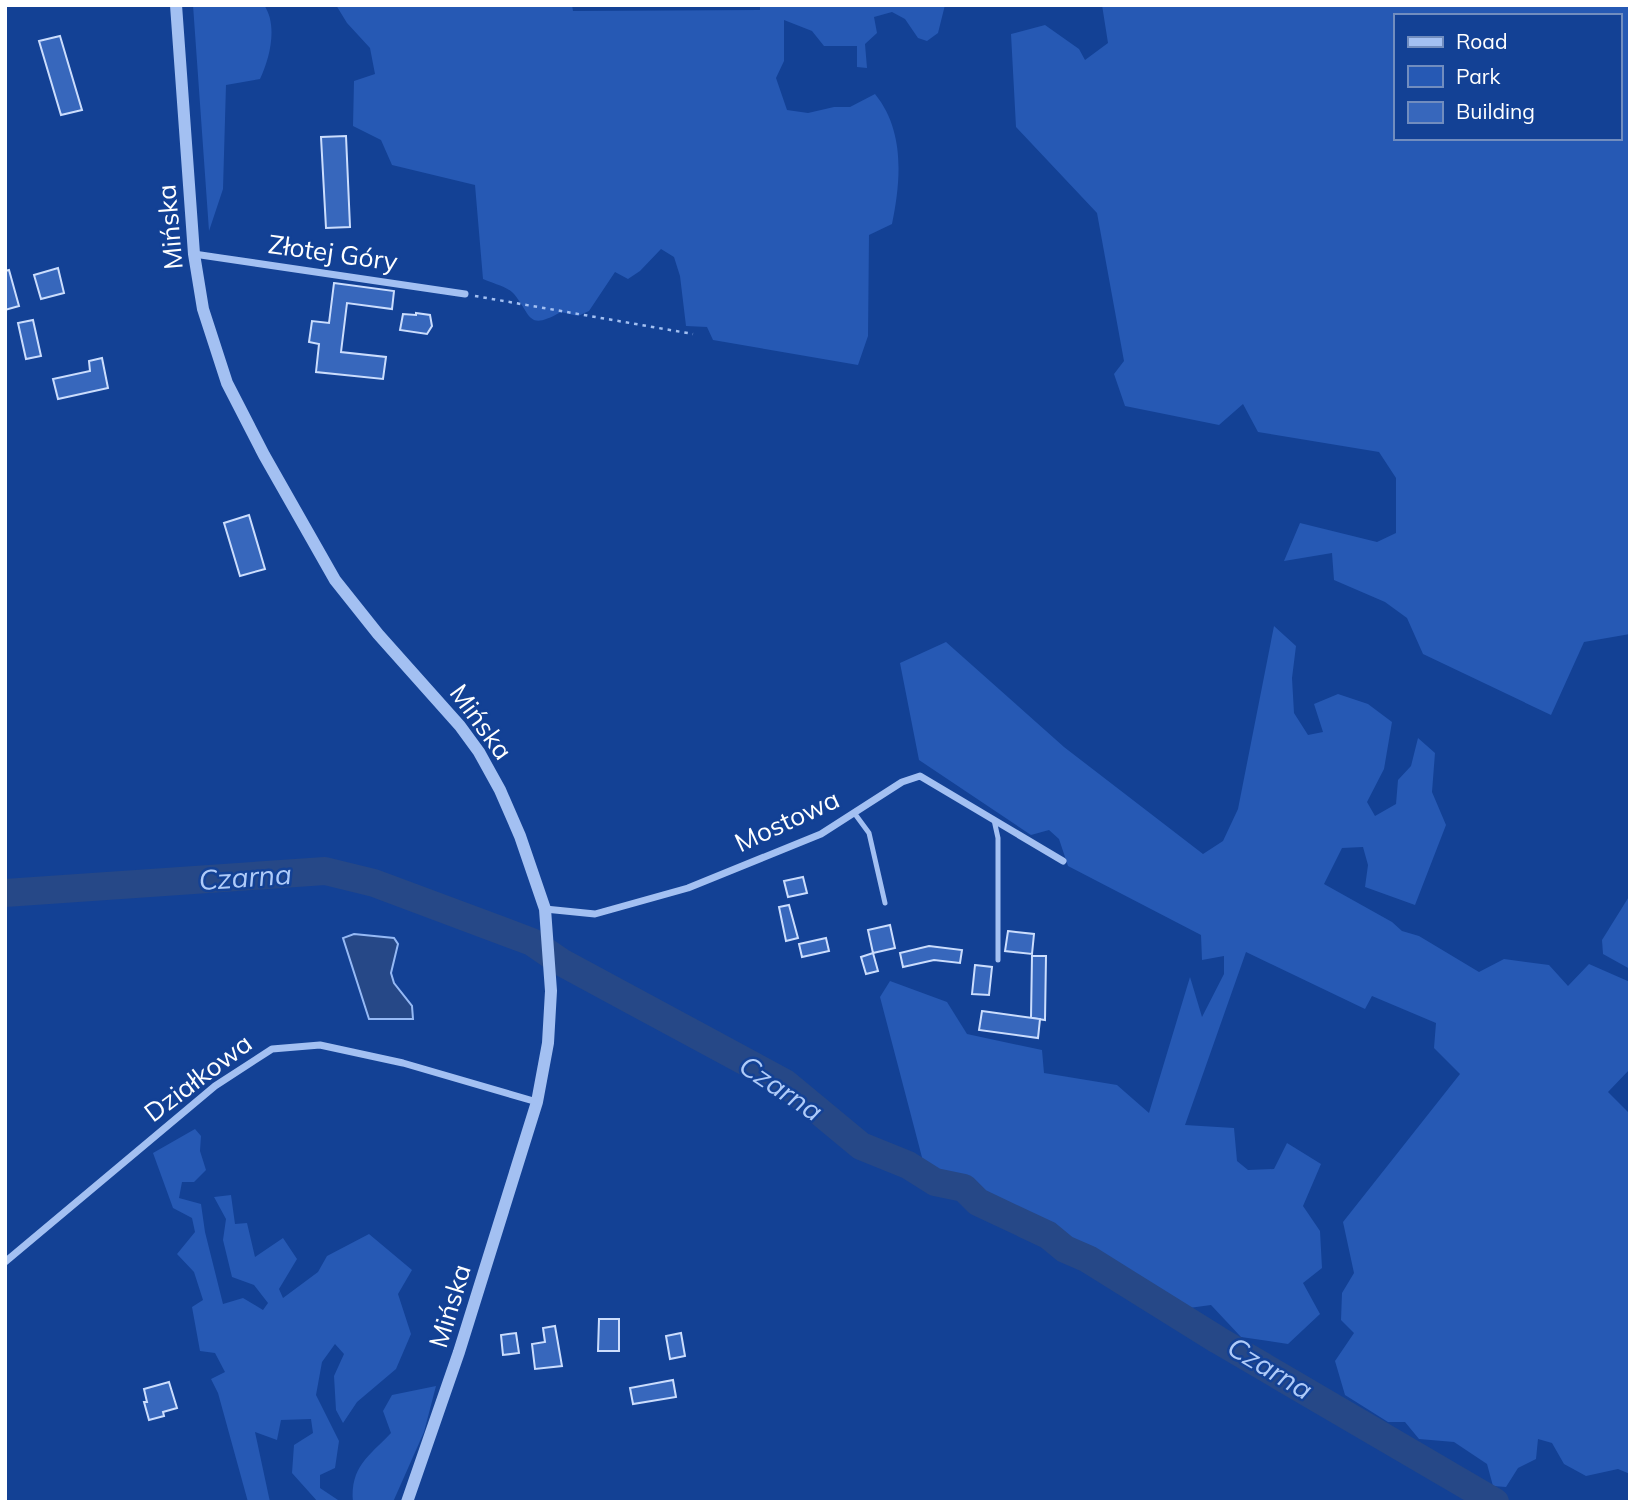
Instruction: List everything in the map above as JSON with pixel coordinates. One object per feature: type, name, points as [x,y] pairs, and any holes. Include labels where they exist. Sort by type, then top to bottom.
[{"type":"street","name":"Mińska","points":[[176,5],[194,254],[203,309],[227,383],[264,455],[335,580],[378,634],[460,726],[479,752],[520,835],[545,909],[551,991],[548,1043],[537,1102],[425,1457],[407,1502]]},
{"type":"street","name":"Złotej Góry","points":[[194,254],[465,294]]},
{"type":"street","name":"Mostowa","points":[[545,909],[595,914],[688,888],[821,834],[901,782],[920,776],[1063,861]]},
{"type":"street","name":"Działkowa","points":[[5,1262],[215,1086],[272,1049],[320,1045],[403,1063],[537,1102]]},
{"type":"lane","points":[[855,814],[869,833],[885,903]]},
{"type":"lane","points":[[994,820],[998,838],[998,960]]},
{"type":"path","points":[[465,294],[693,334]]},
{"type":"green space","points":[[193,5],[264,5],[272,32],[267,61],[260,79],[226,85],[223,189],[209,231]]},
{"type":"green space","points":[[336,5],[572,5],[573,11],[760,10],[760,5],[945,5],[938,33],[927,41],[918,38],[905,19],[892,12],[874,17],[877,33],[865,44],[867,68],[857,67],[857,46],[824,46],[812,31],[784,20],[784,61],[776,78],[787,110],[808,113],[834,107],[850,107],[875,94],[885,108],[896,140],[898,173],[892,224],[869,235],[868,336],[858,365],[713,340],[707,327],[686,326],[680,276],[674,257],[661,249],[640,271],[628,279],[615,272],[589,311],[578,316],[561,312],[542,320],[532,318],[514,294],[483,279],[475,185],[392,165],[381,140],[353,126],[354,81],[375,74],[370,48],[347,23]]},
{"type":"green space","points":[[1102,5],[1630,5],[1630,634],[1584,642],[1551,715],[1423,654],[1407,618],[1385,602],[1334,580],[1332,553],[1284,561],[1300,523],[1377,542],[1396,533],[1396,478],[1379,452],[1258,432],[1243,404],[1219,425],[1125,406],[1114,374],[1124,361],[1097,213],[1016,127],[1011,34],[1045,25],[1079,49],[1085,60],[1108,43]]},
{"type":"green space","points":[[1274,626],[1296,646],[1292,678],[1294,713],[1308,735],[1323,732],[1314,704],[1338,694],[1368,704],[1392,722],[1384,769],[1367,802],[1375,816],[1396,804],[1398,780],[1411,766],[1418,738],[1435,753],[1432,792],[1446,825],[1415,905],[1365,887],[1368,865],[1363,847],[1342,848],[1324,884],[1392,922],[1402,931],[1419,936],[1479,972],[1504,959],[1549,965],[1568,986],[1589,964],[1630,982],[1630,1069],[1608,1092],[1630,1114],[1630,1474],[1618,1469],[1586,1476],[1564,1464],[1552,1443],[1538,1439],[1536,1459],[1518,1468],[1506,1487],[1493,1486],[1487,1464],[1454,1442],[1419,1439],[1405,1422],[1388,1422],[1345,1395],[1335,1361],[1354,1333],[1341,1320],[1342,1293],[1354,1273],[1343,1222],[1460,1074],[1434,1048],[1436,1023],[1372,996],[1365,1009],[1246,952],[1185,1125],[1234,1128],[1237,1161],[1248,1170],[1274,1169],[1287,1143],[1321,1164],[1303,1206],[1320,1231],[1322,1268],[1303,1283],[1320,1314],[1288,1344],[1241,1337],[1211,1305],[1189,1308],[1106,1259],[996,1201],[973,1178],[949,1178],[924,1165],[880,997],[890,981],[947,1002],[967,1034],[1042,1050],[1044,1073],[1117,1085],[1149,1113],[1190,977],[1202,1017],[1224,974],[1224,956],[1202,960],[1201,935],[1068,866],[1059,839],[1049,830],[1031,835],[919,760],[900,663],[946,642],[1064,747],[1203,854],[1223,841],[1238,809]]},
{"type":"green space","points":[[1630,895],[1630,969],[1603,954],[1602,940]]},
{"type":"green space","points":[[195,1129],[201,1136],[200,1151],[206,1170],[194,1182],[182,1182],[179,1198],[201,1204],[205,1232],[223,1304],[243,1298],[263,1310],[268,1303],[254,1285],[232,1277],[223,1240],[226,1219],[214,1197],[231,1195],[235,1224],[247,1223],[255,1257],[283,1238],[297,1259],[279,1289],[283,1298],[318,1272],[327,1256],[369,1234],[412,1270],[398,1294],[411,1334],[396,1369],[357,1402],[343,1423],[336,1410],[334,1376],[344,1354],[335,1344],[322,1362],[316,1395],[339,1441],[335,1468],[320,1475],[320,1488],[341,1502],[318,1502],[292,1473],[294,1445],[313,1433],[311,1419],[281,1420],[277,1440],[255,1432],[270,1502],[248,1502],[218,1393],[211,1379],[225,1372],[215,1353],[200,1351],[192,1307],[203,1300],[194,1272],[177,1254],[195,1232],[192,1218],[173,1208],[153,1153]]},
{"type":"green space","points":[[436,1386],[424,1432],[393,1502],[353,1502],[358,1471],[391,1433],[383,1411],[392,1395]]},
{"type":"shaded area","points":[[354,934],[394,938],[398,944],[391,973],[394,983],[412,1006],[413,1019],[369,1019],[343,938]]},
{"type":"building","points":[[60,36],[82,110],[61,115],[39,41]]},
{"type":"building","points":[[346,136],[350,227],[326,228],[321,137]]},
{"type":"building","points":[[58,268],[64,293],[41,299],[34,275]]},
{"type":"building","points":[[9,270],[19,306],[5,310],[5,271]]},
{"type":"building","points":[[334,283],[394,291],[392,309],[347,303],[341,352],[386,357],[383,379],[316,372],[319,344],[309,342],[312,321],[329,323]]},
{"type":"building","points":[[403,314],[430,315],[432,326],[427,334],[400,330]]},
{"type":"building","points":[[33,320],[41,356],[26,359],[18,323]]},
{"type":"building","points":[[102,358],[108,388],[58,399],[53,379],[90,371],[89,361]]},
{"type":"building","points":[[249,515],[265,569],[240,576],[224,523]]},
{"type":"building","points":[[803,877],[807,893],[788,897],[784,881]]},
{"type":"building","points":[[789,905],[798,938],[786,941],[779,907]]},
{"type":"building","points":[[890,925],[895,948],[873,953],[868,930]]},
{"type":"building","points":[[1008,931],[1034,934],[1032,954],[1005,951]]},
{"type":"building","points":[[826,938],[829,951],[802,957],[799,944]]},
{"type":"building","points":[[929,946],[962,950],[960,963],[934,960],[903,967],[900,953]]},
{"type":"building","points":[[873,953],[878,971],[866,974],[861,957]]},
{"type":"building","points":[[1032,956],[1046,956],[1045,1020],[1031,1018]]},
{"type":"building","points":[[975,965],[992,967],[989,995],[972,994]]},
{"type":"building","points":[[982,1011],[1040,1019],[1038,1038],[979,1030]]},
{"type":"building","points":[[599,1319],[619,1319],[619,1351],[598,1351]]},
{"type":"building","points":[[555,1326],[562,1366],[535,1369],[532,1344],[545,1342],[543,1328]]},
{"type":"building","points":[[516,1333],[519,1353],[503,1355],[501,1335]]},
{"type":"building","points":[[681,1333],[685,1356],[670,1359],[666,1336]]},
{"type":"building","points":[[673,1380],[676,1397],[633,1404],[630,1388]]},
{"type":"building","points":[[169,1382],[177,1408],[163,1412],[164,1416],[149,1420],[144,1389]]},
{"type":"waterway","name":"Czarna","points":[[5,893],[325,871],[374,883],[532,942],[561,962],[785,1083],[861,1146],[908,1165],[935,1182],[964,1188],[978,1202],[1048,1235],[1065,1249],[1088,1259],[1218,1340],[1495,1502]]}]
